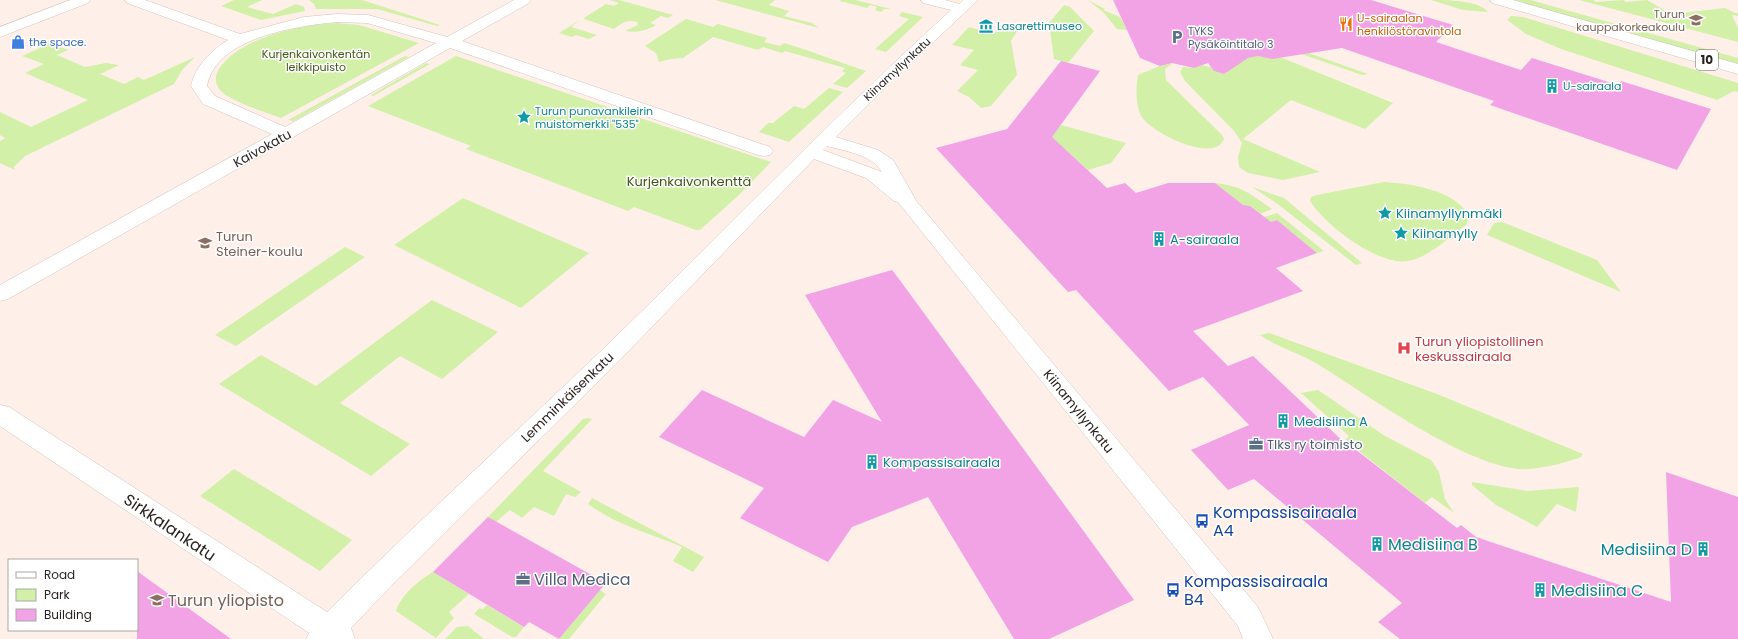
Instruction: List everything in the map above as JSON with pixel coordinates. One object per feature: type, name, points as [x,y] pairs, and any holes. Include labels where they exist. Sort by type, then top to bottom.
[{"type":"main road","points":[[0,32],[83,0]]},
{"type":"main road","points":[[132,0],[240,39]]},
{"type":"main road","name":"Kaivokatu","points":[[0,294],[524,0]]},
{"type":"main road","points":[[928,0],[966,4]]},
{"type":"main road","name":"10","points":[[1496,0],[1738,69]]},
{"type":"main road","name":"10","points":[[1544,0],[1693,41]]},
{"type":"main road","name":"Kiinamyllynkatu","points":[[818,145],[889,75],[966,4]]},
{"type":"main road","points":[[287,134],[210,100],[199,86],[199,80],[206,68],[222,52],[240,39],[275,27],[304,21],[353,18],[382,22],[449,42],[764,151]]},
{"type":"main road","name":"Kiinamyllynkatu","points":[[818,145],[872,154],[887,164],[910,204],[1253,628]]},
{"type":"main road","name":"Lemminkäisenkatu","points":[[331,636],[383,575],[610,356],[818,145]]},
{"type":"main road","name":"Sirkkalankatu","points":[[0,414],[272,594],[331,636]]},
{"type":"green space","points":[[234,0],[262,0],[247,7],[273,14],[296,4],[304,7],[305,11],[261,20],[221,6]]},
{"type":"green space","points":[[309,0],[362,0],[440,25],[437,26],[377,9],[316,9],[314,4]]},
{"type":"green space","points":[[610,0],[619,0],[673,15],[668,18],[661,16],[650,23],[656,25],[649,29],[637,32],[625,31],[638,25],[637,22],[625,22],[614,29],[584,19],[606,4],[614,6],[619,3]]},
{"type":"green space","points":[[715,0],[775,0],[769,5],[789,11],[784,16],[812,23],[819,28]]},
{"type":"green space","points":[[855,0],[891,9],[884,9],[881,12],[875,10],[877,7],[870,5],[867,8],[840,1]]},
{"type":"green space","points":[[1088,0],[1105,9],[1103,10],[1120,17],[1127,30],[1117,29],[1104,13]]},
{"type":"green space","points":[[1160,0],[1368,74],[1362,75],[1284,48]]},
{"type":"green space","points":[[1431,0],[1470,3],[1484,8],[1488,12],[1463,10]]},
{"type":"green space","points":[[1510,0],[1530,0],[1738,58],[1738,64]]},
{"type":"green space","name":"Turun kauppakorkeakoulu","points":[[1579,0],[1593,0],[1596,2],[1623,0],[1626,2],[1647,0],[1671,14],[1725,8],[1738,13],[1738,16],[1732,15],[1738,28],[1738,42]]},
{"type":"green space","points":[[1064,5],[1070,7],[1094,31],[1068,63],[1054,59],[1049,23]]},
{"type":"green space","points":[[902,12],[923,17],[886,52],[875,49],[909,19],[899,16]]},
{"type":"green space","points":[[1511,16],[1523,17],[1738,83],[1738,92],[1734,91],[1717,100],[1561,49],[1526,34],[1507,20]]},
{"type":"green space","points":[[686,19],[713,27],[718,24],[767,38],[764,42],[780,46],[784,43],[866,71],[847,88],[833,84],[846,73],[842,71],[845,68],[785,51],[782,53],[763,47],[758,50],[713,37],[683,58],[659,62],[656,53],[645,46]]},
{"type":"green space","points":[[580,20],[571,27],[597,35],[589,39],[576,35],[572,37],[559,33]]},
{"type":"green space","name":"Kurjenkaivonkentän leikkipuisto","points":[[336,23],[359,25],[419,43],[281,118],[227,96],[218,87],[216,78],[217,72],[229,58],[241,49],[256,41],[289,30],[321,24]]},
{"type":"green space","points":[[1008,24],[1020,27],[1011,41],[1017,75],[991,106],[981,108],[969,97],[957,91],[978,70],[960,65],[974,50],[952,45],[969,27],[994,34],[1003,25]]},
{"type":"green space","points":[[51,43],[68,50],[57,55],[85,67],[106,63],[119,65],[100,74],[124,84],[138,77],[144,80],[195,57],[182,70],[174,84],[25,156],[14,167],[15,170],[0,163],[0,141],[5,138],[0,135],[0,112],[31,127],[88,100],[25,73],[44,64],[22,56],[40,48],[37,47]]},
{"type":"green space","points":[[405,56],[409,57],[294,121],[288,120]]},
{"type":"green space","name":"Kurjenkaivonkenttä","points":[[456,56],[771,162],[740,194],[700,230],[696,230],[634,207],[628,211],[466,149],[471,146],[368,106]]},
{"type":"green space","points":[[1258,56],[1280,57],[1393,103],[1365,129],[1291,100],[1243,139],[1320,172],[1283,180],[1248,173],[1239,167],[1238,157],[1242,143],[1234,131],[1185,81],[1180,72],[1183,67],[1194,68],[1202,65],[1211,67],[1214,71],[1224,74],[1239,59]]},
{"type":"green space","points":[[426,63],[430,64],[373,96],[371,95]]},
{"type":"green space","points":[[1173,63],[1165,69],[1166,80],[1222,135],[1224,139],[1218,146],[1208,148],[1196,147],[1183,143],[1158,131],[1148,124],[1142,117],[1137,102],[1138,75],[1160,66]]},
{"type":"green space","points":[[829,88],[843,92],[789,142],[759,132],[768,123],[773,123],[794,106],[804,109]]},
{"type":"green space","points":[[1061,125],[1126,143],[1111,163],[1088,170],[1064,148],[1046,143]]},
{"type":"green space","points":[[1384,182],[1407,184],[1443,194],[1462,207],[1469,216],[1467,224],[1432,251],[1416,259],[1396,261],[1368,251],[1353,242],[1327,221],[1310,201],[1311,197],[1317,195]]},
{"type":"green space","points":[[1215,183],[1232,186],[1246,192],[1272,209],[1260,214],[1251,207],[1244,206]]},
{"type":"green space","points":[[1252,187],[1284,198],[1362,263],[1356,265],[1275,202]]},
{"type":"green space","points":[[463,198],[589,253],[521,308],[394,245]]},
{"type":"green space","points":[[1277,213],[1324,251],[1317,253],[1277,220],[1263,225],[1264,217]]},
{"type":"green space","points":[[1502,222],[1597,260],[1621,292],[1487,235],[1494,223]]},
{"type":"green space","points":[[345,247],[365,257],[236,346],[215,335]]},
{"type":"green space","points":[[432,300],[498,332],[442,379],[400,356],[340,403],[410,444],[371,476],[219,384],[261,355],[316,386]]},
{"type":"green space","points":[[1269,333],[1437,394],[1583,454],[1581,457],[1561,463],[1541,468],[1528,469],[1506,467],[1480,459],[1421,429],[1319,365],[1267,340],[1260,335]]},
{"type":"green space","points":[[1318,390],[1385,436],[1431,460],[1439,472],[1445,499],[1454,513],[1432,497],[1425,503],[1345,440],[1349,436],[1301,393]]},
{"type":"green space","points":[[583,419],[592,419],[543,471],[581,492],[575,497],[566,494],[554,516],[534,507],[522,518],[510,510],[496,522],[488,517]]},
{"type":"green space","points":[[234,469],[352,540],[320,571],[200,496]]},
{"type":"green space","points":[[1472,482],[1527,491],[1579,487],[1576,512],[1557,504],[1537,527],[1496,505],[1472,485]]},
{"type":"green space","points":[[592,498],[704,557],[693,572],[673,561],[682,547],[610,518],[588,504]]},
{"type":"green space","points":[[433,572],[469,594],[449,612],[454,618],[436,638],[396,611],[398,605],[411,588]]},
{"type":"green space","points":[[600,590],[606,594],[569,639],[559,639]]},
{"type":"green space","points":[[487,605],[524,627],[516,637],[512,637],[474,614],[479,608],[483,609]]},
{"type":"green space","points":[[468,626],[484,639],[445,639],[457,627]]},
{"type":"building","name":"U-sairaala","points":[[1113,0],[1371,0],[1453,25],[1436,42],[1521,70],[1532,58],[1618,85],[1621,81],[1711,109],[1677,170],[1490,105],[1494,101],[1342,48],[1272,59],[1258,56],[1248,58],[1224,74],[1214,71],[1208,63],[1194,68],[1172,63],[1160,66],[1140,58]]},
{"type":"building","points":[[1061,61],[1100,71],[1052,137],[1107,188],[1125,183],[1136,193],[1168,183],[1215,183],[1243,205],[1250,206],[1271,222],[1277,220],[1317,253],[1276,268],[1303,291],[1193,331],[1228,366],[1253,356],[1349,447],[1351,446],[1457,528],[1461,525],[1476,537],[1671,602],[1666,472],[1738,497],[1738,639],[1400,639],[1378,622],[1402,603],[1254,479],[1228,490],[1191,450],[1249,425],[1203,377],[1169,391],[1076,290],[1068,292],[936,148],[1007,129]]},
{"type":"building","name":"Kompassisairaala","points":[[892,270],[1134,600],[1049,639],[1014,639],[928,497],[852,527],[828,562],[740,518],[764,488],[659,437],[702,390],[804,437],[833,400],[882,422],[805,295]]},
{"type":"building","name":"Villa Medica","points":[[488,517],[606,583],[559,639],[529,622],[524,627],[433,572]]},
{"type":"building","name":"Turun yliopisto","points":[[138,572],[231,639],[137,639]]},
{"type":"place","name":"Turun kauppakorkeakoulu","points":[[1696,20]]},
{"type":"place","name":"U-sairaalan henkilöstöravintola","points":[[1346,24]]},
{"type":"place","name":"Lasarettimuseo","points":[[986,26]]},
{"type":"place","name":"TYKS Pysäköintitalo 3","points":[[1177,37]]},
{"type":"place","name":"the space.","points":[[18,42]]},
{"type":"place","name":"U-sairaala","points":[[1552,86]]},
{"type":"place","name":"Turun punavankileirin muistomerkki \"535\"","points":[[524,117]]},
{"type":"place","name":"Kiinamyllynmäki","points":[[1385,213]]},
{"type":"place","name":"Kiinamylly","points":[[1401,233]]},
{"type":"place","name":"A-sairaala","points":[[1159,239]]},
{"type":"place","name":"Turun Steiner-koulu","points":[[205,243]]},
{"type":"place","name":"Turun yliopistollinen keskussairaala","points":[[1404,348]]},
{"type":"place","name":"Medisiina A","points":[[1283,421]]},
{"type":"place","name":"Tlks ry toimisto","points":[[1256,444]]},
{"type":"place","name":"Kompassisairaala","points":[[872,462]]},
{"type":"place","name":"Kompassisairaala A4","points":[[1202,521]]},
{"type":"place","name":"Medisiina B","points":[[1377,544]]},
{"type":"place","name":"Medisiina D","points":[[1703,549]]},
{"type":"place","name":"Villa Medica","points":[[523,579]]},
{"type":"place","name":"Kompassisairaala B4","points":[[1173,590]]},
{"type":"place","name":"Medisiina C","points":[[1540,590]]},
{"type":"place","name":"Turun yliopisto","points":[[157,600]]}]
